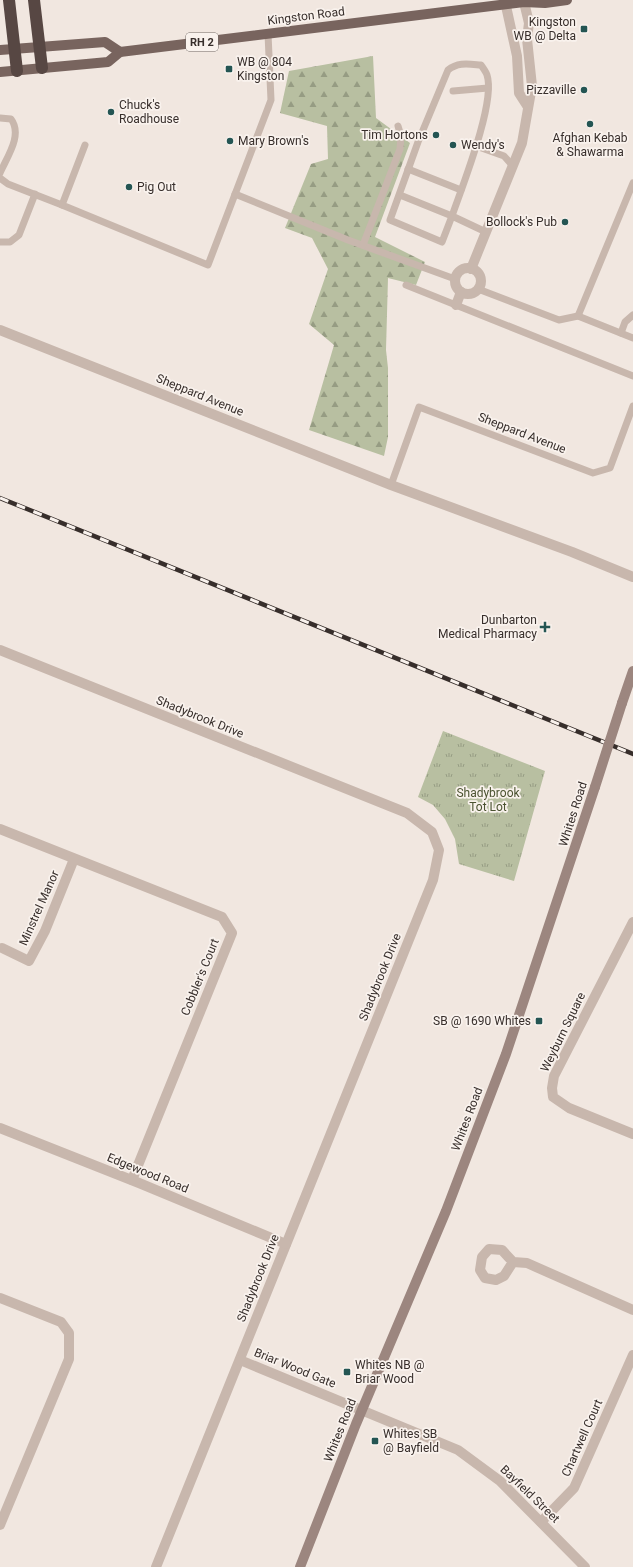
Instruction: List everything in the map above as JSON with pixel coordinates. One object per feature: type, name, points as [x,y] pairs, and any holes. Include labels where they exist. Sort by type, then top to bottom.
[{"type":"highway","points":[[9,0],[17,71]]},
{"type":"highway","points":[[34,0],[42,68]]},
{"type":"main road","name":"Kingston Road","points":[[0,72],[108,62],[120,52],[505,3],[524,1],[545,3],[567,0]]},
{"type":"main road","points":[[0,50],[105,42],[120,52]]},
{"type":"main road","name":"Whites Road","points":[[300,1567],[362,1410],[446,1211],[506,1054],[633,671]]},
{"type":"street","points":[[471,268],[522,143],[532,86],[527,39],[529,23],[524,1]]},
{"type":"street","points":[[505,3],[517,56],[519,93],[528,107]]},
{"type":"street","points":[[471,268],[480,276],[480,285],[478,289],[471,294],[462,292],[457,288],[455,279],[462,269],[471,268]]},
{"type":"street","points":[[456,305],[462,292]]},
{"type":"street","name":"Sheppard Avenue","points":[[0,330],[391,485],[572,552],[633,577]]},
{"type":"street","name":"Shadybrook Drive","points":[[0,650],[407,813],[432,832],[439,850],[433,880],[156,1567]]},
{"type":"street","name":"Cobbler's Court","points":[[0,830],[222,916],[232,933],[132,1180]]},
{"type":"street","name":"Minstrel Manor","points":[[2,948],[29,961],[45,930],[74,859]]},
{"type":"street","name":"Weyburn Square","points":[[633,922],[554,1076],[552,1088],[553,1097],[569,1108],[633,1134]]},
{"type":"street","name":"Edgewood Road","points":[[0,1128],[132,1180],[286,1244]]},
{"type":"street","points":[[513,1262],[527,1264],[633,1310]]},
{"type":"street","points":[[0,1298],[61,1322],[69,1333],[69,1358],[0,1524]]},
{"type":"street","name":"Chartwell Court","points":[[541,1522],[574,1488],[633,1355]]},
{"type":"street","name":"Briar Wood Gate","points":[[240,1360],[362,1410]]},
{"type":"street","name":"Bayfield Street","points":[[362,1410],[458,1450],[500,1481],[585,1567]]},
{"type":"lane","points":[[0,178],[8,184],[208,264],[271,100],[268,34]]},
{"type":"lane","points":[[464,63],[481,65],[487,74],[488,88],[487,112],[462,190],[442,242],[390,220],[418,142],[448,70],[454,65],[464,63]]},
{"type":"lane","points":[[453,91],[488,88]]},
{"type":"lane","points":[[0,118],[11,119],[16,125],[16,135],[0,173]]},
{"type":"lane","points":[[363,245],[400,149],[401,136],[398,126]]},
{"type":"lane","points":[[62,205],[85,145]]},
{"type":"lane","points":[[476,146],[504,156],[513,166]]},
{"type":"lane","points":[[408,169],[462,190]]},
{"type":"lane","points":[[578,316],[631,195],[633,183]]},
{"type":"lane","points":[[0,242],[10,242],[19,235],[35,194]]},
{"type":"lane","points":[[235,194],[363,245],[455,279]]},
{"type":"lane","points":[[400,195],[452,216],[486,232]]},
{"type":"lane","points":[[406,285],[633,376]]},
{"type":"lane","points":[[478,289],[559,320],[578,316],[633,338]]},
{"type":"lane","points":[[621,333],[625,322],[633,316]]},
{"type":"lane","name":"Sheppard Avenue","points":[[391,485],[419,408],[592,473],[610,468],[633,406]]},
{"type":"green space","points":[[373,56],[376,118],[410,143],[375,237],[425,262],[416,285],[388,278],[386,350],[388,368],[388,437],[384,456],[309,430],[334,345],[309,324],[328,269],[312,238],[285,228],[311,164],[328,159],[327,126],[280,113],[289,71]]},
{"type":"green space","name":"Shadybrook Tot Lot","points":[[443,731],[545,771],[514,881],[459,864],[455,839],[445,819],[433,805],[418,797]]},
{"type":"railway","points":[[0,498],[633,754]]},
{"type":"place","name":"Kingston WB @ Delta","points":[[584,29]]},
{"type":"place","name":"WB @ 804 Kingston","points":[[229,69]]},
{"type":"place","name":"Pizzaville","points":[[584,90]]},
{"type":"place","name":"Chuck's Roadhouse","points":[[111,112]]},
{"type":"place","name":"Afghan Kebab & Shawarma","points":[[590,124]]},
{"type":"place","name":"Tim Hortons","points":[[436,135]]},
{"type":"place","name":"Mary Brown's","points":[[230,141]]},
{"type":"place","name":"Wendy's","points":[[453,145]]},
{"type":"place","name":"Pig Out","points":[[129,187]]},
{"type":"place","name":"Bollock's Pub","points":[[565,222]]},
{"type":"place","name":"Dunbarton Medical Pharmacy","points":[[545,627]]},
{"type":"place","name":"SB @ 1690 Whites","points":[[539,1021]]},
{"type":"place","name":"Whites NB @ Briar Wood","points":[[347,1372]]},
{"type":"place","name":"Whites SB @ Bayfield","points":[[375,1441]]}]
